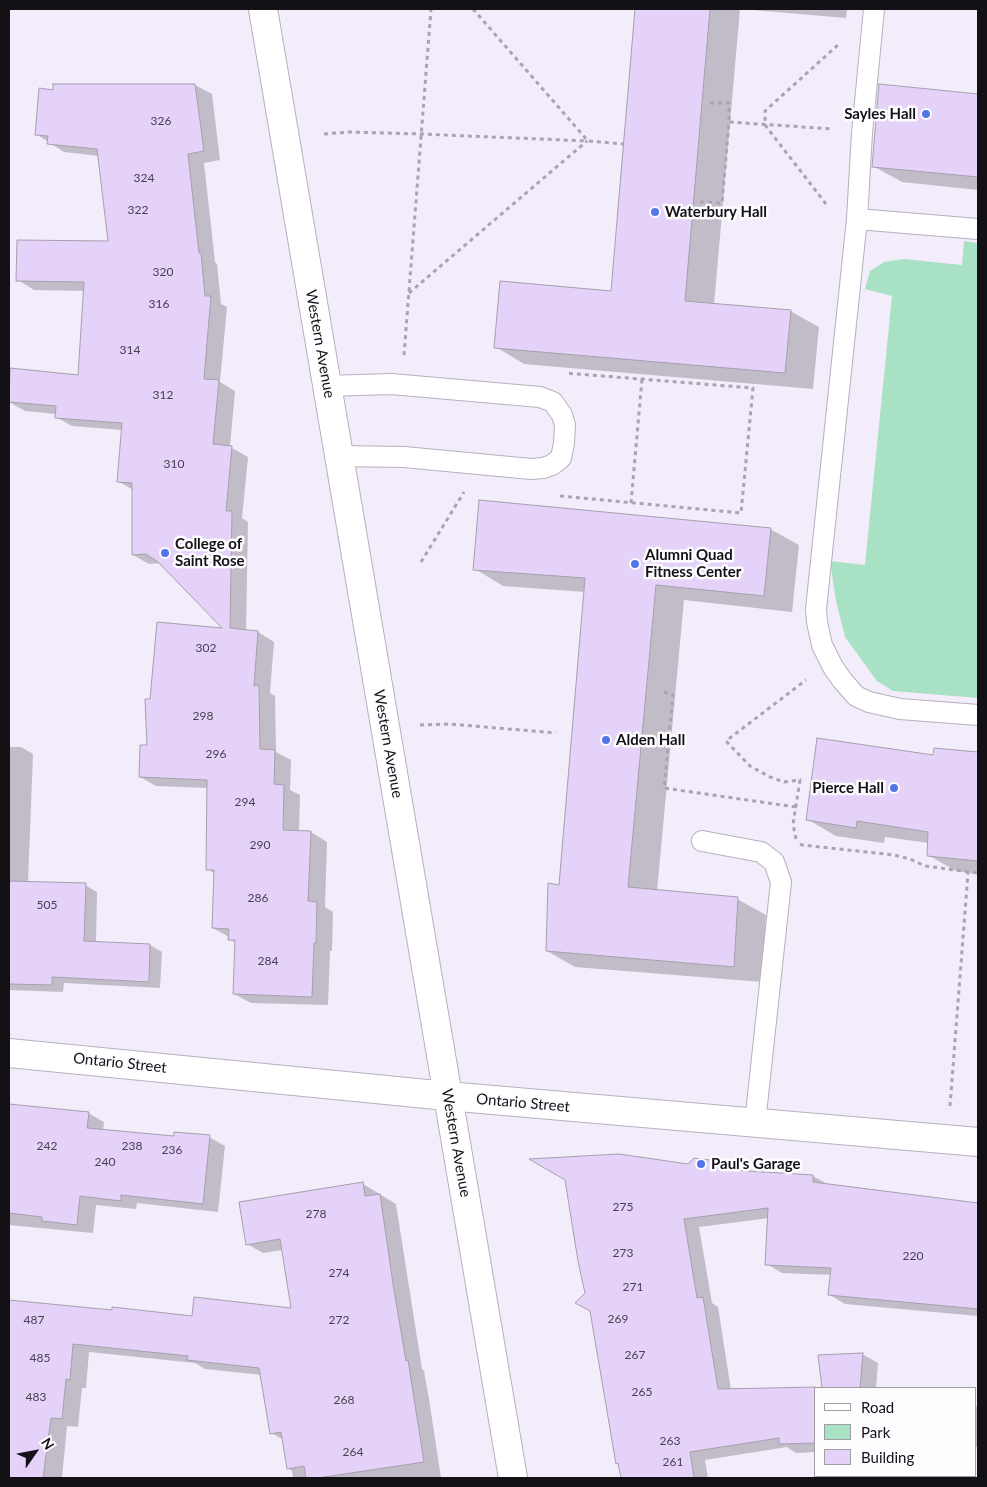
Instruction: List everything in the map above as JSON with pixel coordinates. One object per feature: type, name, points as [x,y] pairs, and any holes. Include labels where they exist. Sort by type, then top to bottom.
[{"type":"street","name":"Western Avenue","points":[[263,9],[513,1478]]},
{"type":"street","name":"Ontario Street","points":[[9,1053],[448,1096],[978,1142]]},
{"type":"lane","points":[[874,9],[862,133],[857,219],[816,609],[817,622],[822,645],[842,680],[856,696],[869,702],[900,709],[978,715]]},
{"type":"lane","points":[[857,219],[978,229]]},
{"type":"lane","points":[[326,386],[391,384],[540,396],[554,402],[562,415],[565,425],[561,458],[552,465],[543,468],[531,469],[404,457],[339,456]]},
{"type":"lane","points":[[702,841],[761,852],[774,862],[781,882],[755,1123]]},
{"type":"path","points":[[404,360],[431,9]]},
{"type":"path","points":[[474,9],[588,141]]},
{"type":"path","points":[[842,51],[843,41],[765,111],[765,125],[837,219],[857,219]]},
{"type":"path","points":[[700,202],[722,203],[729,103],[710,103]]},
{"type":"path","points":[[729,122],[836,130]]},
{"type":"path","points":[[324,134],[349,132],[421,134],[623,144]]},
{"type":"path","points":[[409,293],[588,141]]},
{"type":"path","points":[[554,496],[741,513],[753,388],[562,373]]},
{"type":"path","points":[[631,503],[642,379]]},
{"type":"path","points":[[422,562],[467,488]]},
{"type":"path","points":[[831,662],[726,741],[750,766],[770,777],[784,782],[800,780],[793,824],[796,839],[802,845],[894,855],[910,859],[925,866],[978,873]]},
{"type":"path","points":[[664,692],[673,695],[664,788],[796,807]]},
{"type":"path","points":[[417,725],[450,724],[556,732]]},
{"type":"path","points":[[948,1139],[968,873]]},
{"type":"green space","points":[[964,241],[978,243],[978,698],[893,691],[877,681],[845,637],[836,601],[830,561],[865,565],[892,296],[865,289],[870,271],[884,262],[904,259],[962,265]]},
{"type":"building","name":"Waterbury Hall","points":[[635,9],[710,9],[685,301],[791,310],[785,373],[494,348],[500,281],[611,291]]},
{"type":"building","points":[[53,84],[195,84],[204,151],[188,154],[205,296],[211,296],[204,379],[219,380],[213,444],[232,446],[226,511],[232,511],[230,628],[258,631],[254,686],[259,685],[260,749],[275,750],[274,784],[284,785],[283,830],[311,831],[308,901],[317,902],[312,997],[233,994],[235,940],[228,940],[229,929],[212,928],[214,870],[206,870],[207,780],[139,777],[140,745],[147,745],[145,699],[150,699],[157,622],[222,628],[158,562],[146,554],[132,555],[132,483],[117,482],[122,423],[55,418],[56,406],[9,402],[10,368],[78,375],[84,282],[16,281],[17,240],[108,241],[97,149],[47,144],[48,136],[35,135],[39,88],[53,90]]},
{"type":"building","name":"Sayles Hall","points":[[879,84],[978,94],[978,177],[872,167]]},
{"type":"building","name":"Alden Hall","points":[[479,500],[771,528],[764,596],[656,585],[628,887],[738,897],[734,967],[546,951],[548,883],[559,885],[585,578],[473,570]]},
{"type":"building","name":"Pierce Hall","points":[[817,738],[933,755],[934,748],[978,752],[978,861],[927,856],[928,832],[857,821],[856,828],[806,820]]},
{"type":"building","points":[[9,881],[86,883],[84,941],[150,944],[149,982],[52,977],[52,985],[9,984]]},
{"type":"building","points":[[9,1104],[89,1112],[87,1128],[174,1136],[174,1132],[210,1135],[203,1204],[121,1195],[121,1201],[80,1196],[77,1225],[42,1221],[42,1217],[9,1213]]},
{"type":"building","points":[[619,1154],[688,1164],[694,1158],[734,1163],[732,1170],[813,1175],[813,1182],[978,1203],[978,1309],[828,1295],[831,1268],[765,1265],[768,1208],[684,1219],[697,1298],[703,1297],[718,1389],[814,1387],[814,1443],[779,1444],[779,1438],[690,1452],[694,1478],[621,1478],[618,1463],[616,1464],[590,1311],[575,1303],[585,1293],[565,1180],[529,1159]]},
{"type":"building","points":[[363,1182],[365,1196],[380,1194],[393,1284],[406,1361],[408,1360],[424,1462],[318,1478],[306,1478],[304,1466],[287,1469],[281,1432],[270,1434],[259,1368],[187,1360],[188,1356],[73,1344],[70,1380],[66,1379],[62,1419],[51,1418],[43,1478],[9,1478],[9,1300],[112,1310],[112,1307],[192,1316],[194,1297],[291,1308],[280,1239],[246,1245],[239,1202]]},
{"type":"building","points":[[863,1353],[860,1387],[822,1387],[818,1355]]},
{"type":"place","name":"Sayles Hall","points":[[926,114]]},
{"type":"place","name":"Waterbury Hall","points":[[655,212]]},
{"type":"place","name":"College of Saint Rose","points":[[165,553]]},
{"type":"place","name":"Alumni Quad Fitness Center","points":[[635,564]]},
{"type":"place","name":"Alden Hall","points":[[606,740]]},
{"type":"place","name":"Pierce Hall","points":[[894,788]]},
{"type":"place","name":"Paul's Garage","points":[[701,1164]]}]
